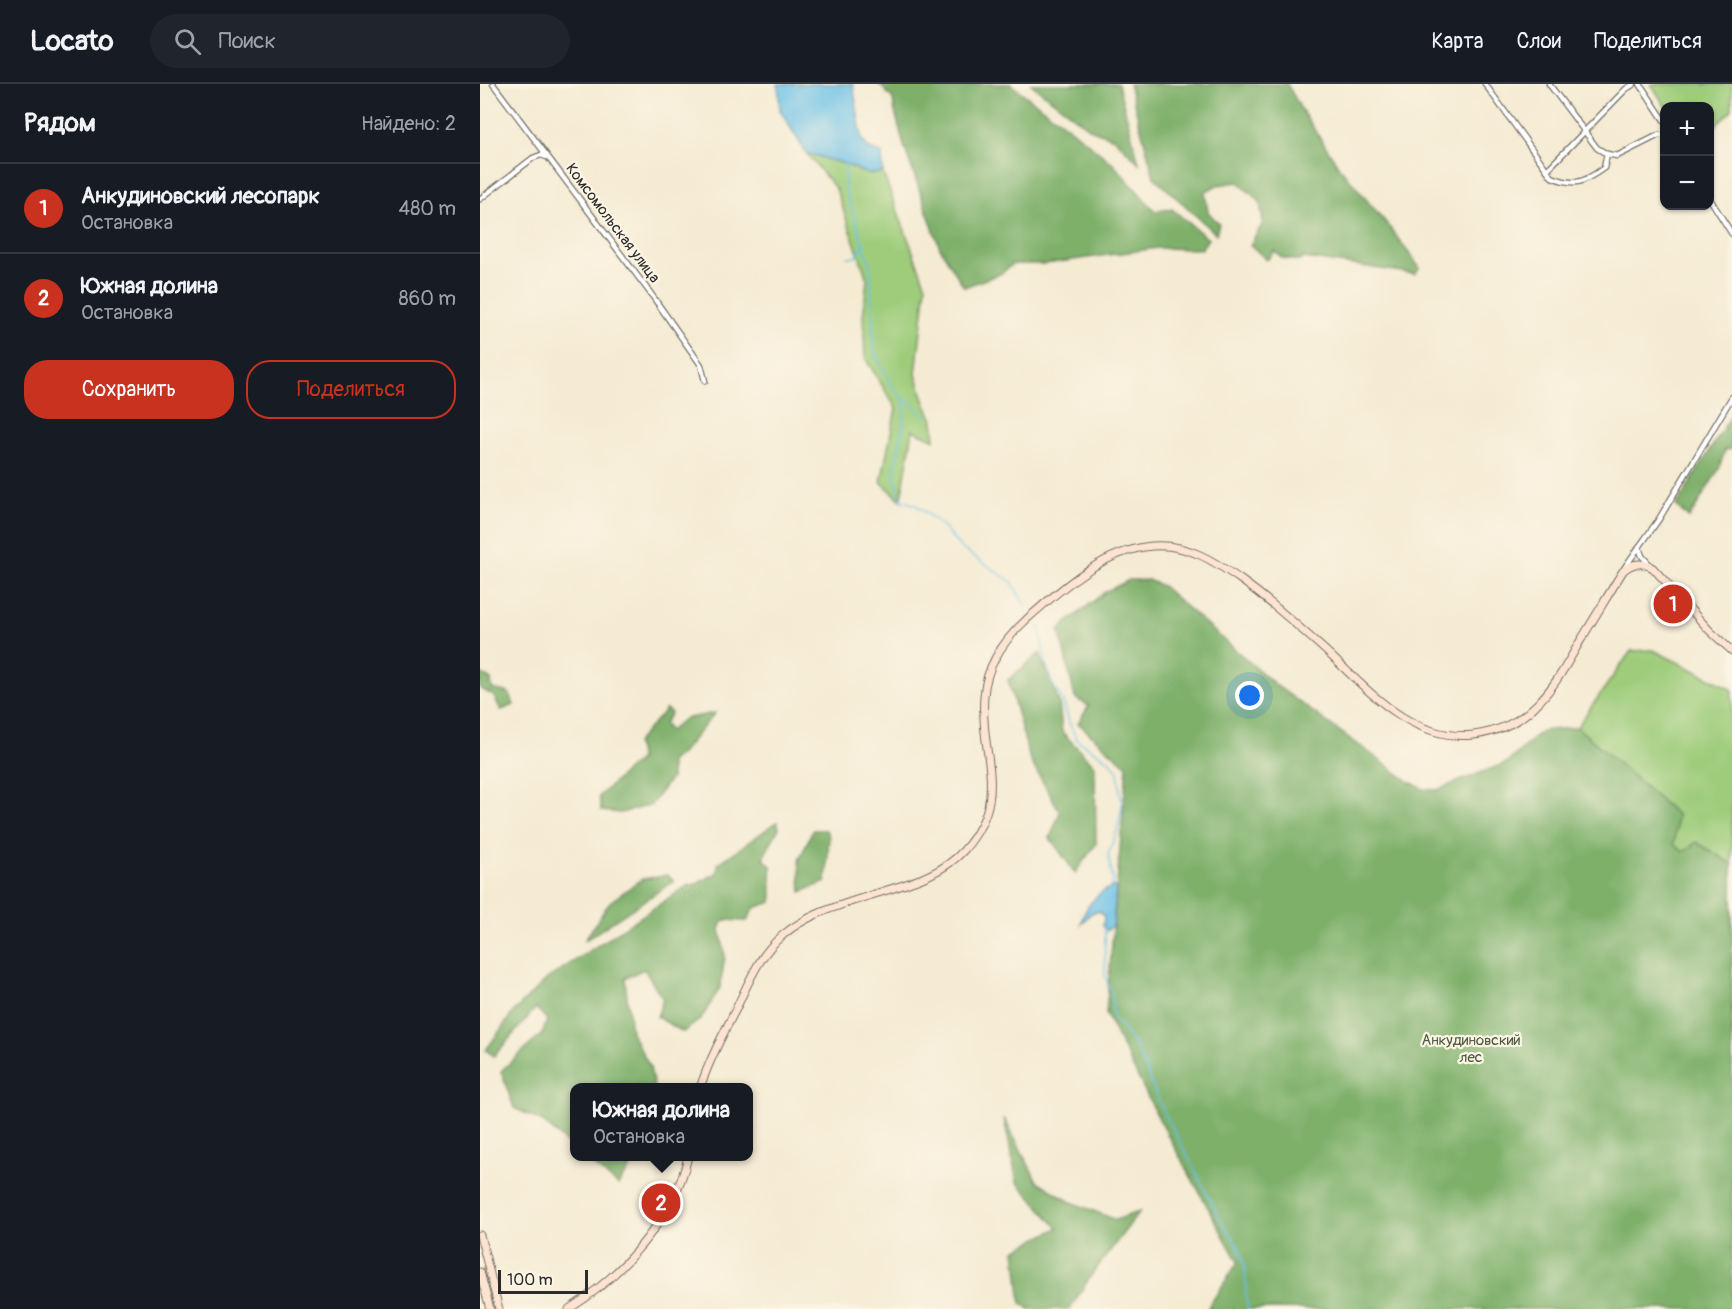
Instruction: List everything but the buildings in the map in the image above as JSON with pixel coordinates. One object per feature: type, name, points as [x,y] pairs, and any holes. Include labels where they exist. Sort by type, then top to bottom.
[{"type":"street","name":"Комсомольская улица","points":[[493,84],[651,294],[701,365],[705,381]]},
{"type":"street","points":[[1485,84],[1552,177],[1569,184],[1589,178],[1604,168],[1606,154]]},
{"type":"street","points":[[1550,84],[1597,148],[1606,154],[1617,156],[1660,135]]},
{"type":"street","points":[[1547,170],[1626,89],[1634,84]]},
{"type":"street","points":[[1640,84],[1660,113]]},
{"type":"street","points":[[533,158],[536,142]]},
{"type":"street","points":[[480,199],[533,158],[541,155],[547,157]]},
{"type":"street","points":[[1714,205],[1732,234]]},
{"type":"street","points":[[702,1083],[753,974],[763,956],[781,936],[801,922],[829,909],[939,871],[956,859],[972,840],[984,818],[990,797],[991,769],[985,727],[984,697],[985,685],[994,661],[1008,639],[1028,618],[1070,584],[1104,561],[1129,550],[1162,546],[1183,549],[1205,556],[1270,602],[1390,709],[1425,729],[1456,736],[1495,731],[1515,721],[1535,706],[1561,673],[1623,571],[1659,519],[1732,397]]},
{"type":"street","points":[[1639,547],[1642,556],[1710,631],[1732,651]]},
{"type":"street","points":[[1623,571],[1637,563],[1653,568]]},
{"type":"street","points":[[568,1309],[603,1284],[637,1248],[676,1193],[686,1161]]},
{"type":"street","points":[[480,1236],[498,1309]]},
{"type":"street","points":[[480,1272],[490,1309]]},
{"type":"green space","points":[[879,84],[1010,84],[1071,129],[1113,164],[1155,211],[1172,209],[1208,239],[1201,249],[1157,248],[1045,264],[1013,264],[1002,273],[964,287],[940,248],[904,146],[893,99]]},
{"type":"green space","points":[[1031,84],[1118,84],[1139,163],[1114,138],[1092,130]]},
{"type":"green space","points":[[1129,84],[1287,84],[1339,167],[1420,268],[1415,274],[1304,258],[1299,261],[1283,258],[1274,251],[1267,260],[1250,245],[1263,223],[1260,202],[1238,182],[1217,185],[1205,192],[1208,212],[1219,224],[1216,234],[1154,177]]},
{"type":"green space","points":[[1651,84],[1732,84],[1732,110],[1714,127],[1714,102],[1662,102]]},
{"type":"green space","points":[[806,153],[845,164],[867,174],[883,173],[926,286],[916,374],[933,420],[935,440],[913,430],[901,500],[881,482],[896,408],[865,358],[863,317],[867,279],[836,189]]},
{"type":"green space","points":[[1732,414],[1732,449],[1725,450],[1719,469],[1689,518],[1676,506]]},
{"type":"green space","name":"Анкудиновский лес","points":[[1129,580],[1148,580],[1162,586],[1277,686],[1423,789],[1437,790],[1508,762],[1541,731],[1577,727],[1677,815],[1674,845],[1684,852],[1696,842],[1732,864],[1732,1309],[1207,1309],[1238,1262],[1160,1121],[1106,1014],[1127,766],[1078,723],[1089,706],[1075,698],[1059,629],[1105,592]]},
{"type":"green space","points":[[1653,650],[1732,689],[1732,864],[1696,842],[1684,852],[1674,845],[1677,815],[1577,727],[1631,651]]},
{"type":"green space","points":[[1040,653],[1059,702],[1062,732],[1095,766],[1096,844],[1075,873],[1050,838],[1060,812],[1030,760],[1008,680]]},
{"type":"green space","points":[[480,673],[491,680],[492,689],[509,693],[514,705],[501,710],[493,695],[480,689]]},
{"type":"green space","points":[[666,709],[671,713],[664,724],[670,731],[684,719],[715,713],[681,754],[671,760],[671,778],[651,805],[621,813],[601,811],[599,796],[640,759],[636,743]]},
{"type":"green space","points":[[777,822],[779,828],[763,858],[771,866],[772,902],[754,908],[747,921],[724,920],[720,929],[725,956],[720,988],[701,1019],[683,1032],[657,1017],[663,999],[644,969],[625,978],[631,1032],[650,1067],[653,1083],[570,1083],[570,1146],[543,1122],[514,1108],[501,1071],[542,1034],[547,1020],[536,1008],[494,1056],[486,1050],[514,1011],[547,979],[690,884],[696,884],[717,873],[718,864]]},
{"type":"green space","points":[[813,830],[826,830],[829,837],[826,882],[801,892],[799,860]]},
{"type":"green space","points":[[667,875],[674,881],[584,941],[610,902],[642,879]]},
{"type":"green space","points":[[1004,1118],[1037,1181],[1069,1201],[1116,1220],[1140,1211],[1090,1277],[1070,1309],[1030,1309],[1021,1303],[1015,1250],[1058,1228],[1017,1182]]},
{"type":"green space","points":[[588,1161],[635,1161],[618,1185]]},
{"type":"water","points":[[778,84],[853,84],[862,139],[869,149],[882,153],[883,173],[867,174],[845,164],[806,153],[780,110]]},
{"type":"water","points":[[1112,887],[1116,887],[1113,925],[1105,930],[1104,917],[1099,911],[1091,913],[1081,924],[1092,901]]},
{"type":"waterway","points":[[845,164],[845,188],[870,264],[874,352],[895,391],[926,416]]},
{"type":"waterway","points":[[847,257],[856,257],[863,245]]},
{"type":"waterway","points":[[903,399],[905,413],[894,475],[901,500],[916,505],[940,524],[961,548],[1012,582],[1025,605]]},
{"type":"waterway","points":[[1039,625],[1052,683],[1063,701],[1077,740],[1110,761],[1118,771],[1122,805],[1118,828],[1108,855],[1113,879],[1112,886]]},
{"type":"waterway","points":[[1105,929],[1105,976],[1112,994],[1113,1018],[1131,1040],[1167,1118],[1218,1215],[1240,1250],[1244,1264],[1248,1309]]},
{"type":"place","name":"Анкудиновский лесопарк","points":[[1673,604]]},
{"type":"place","name":"Южная долина","points":[[661,1203]]}]
